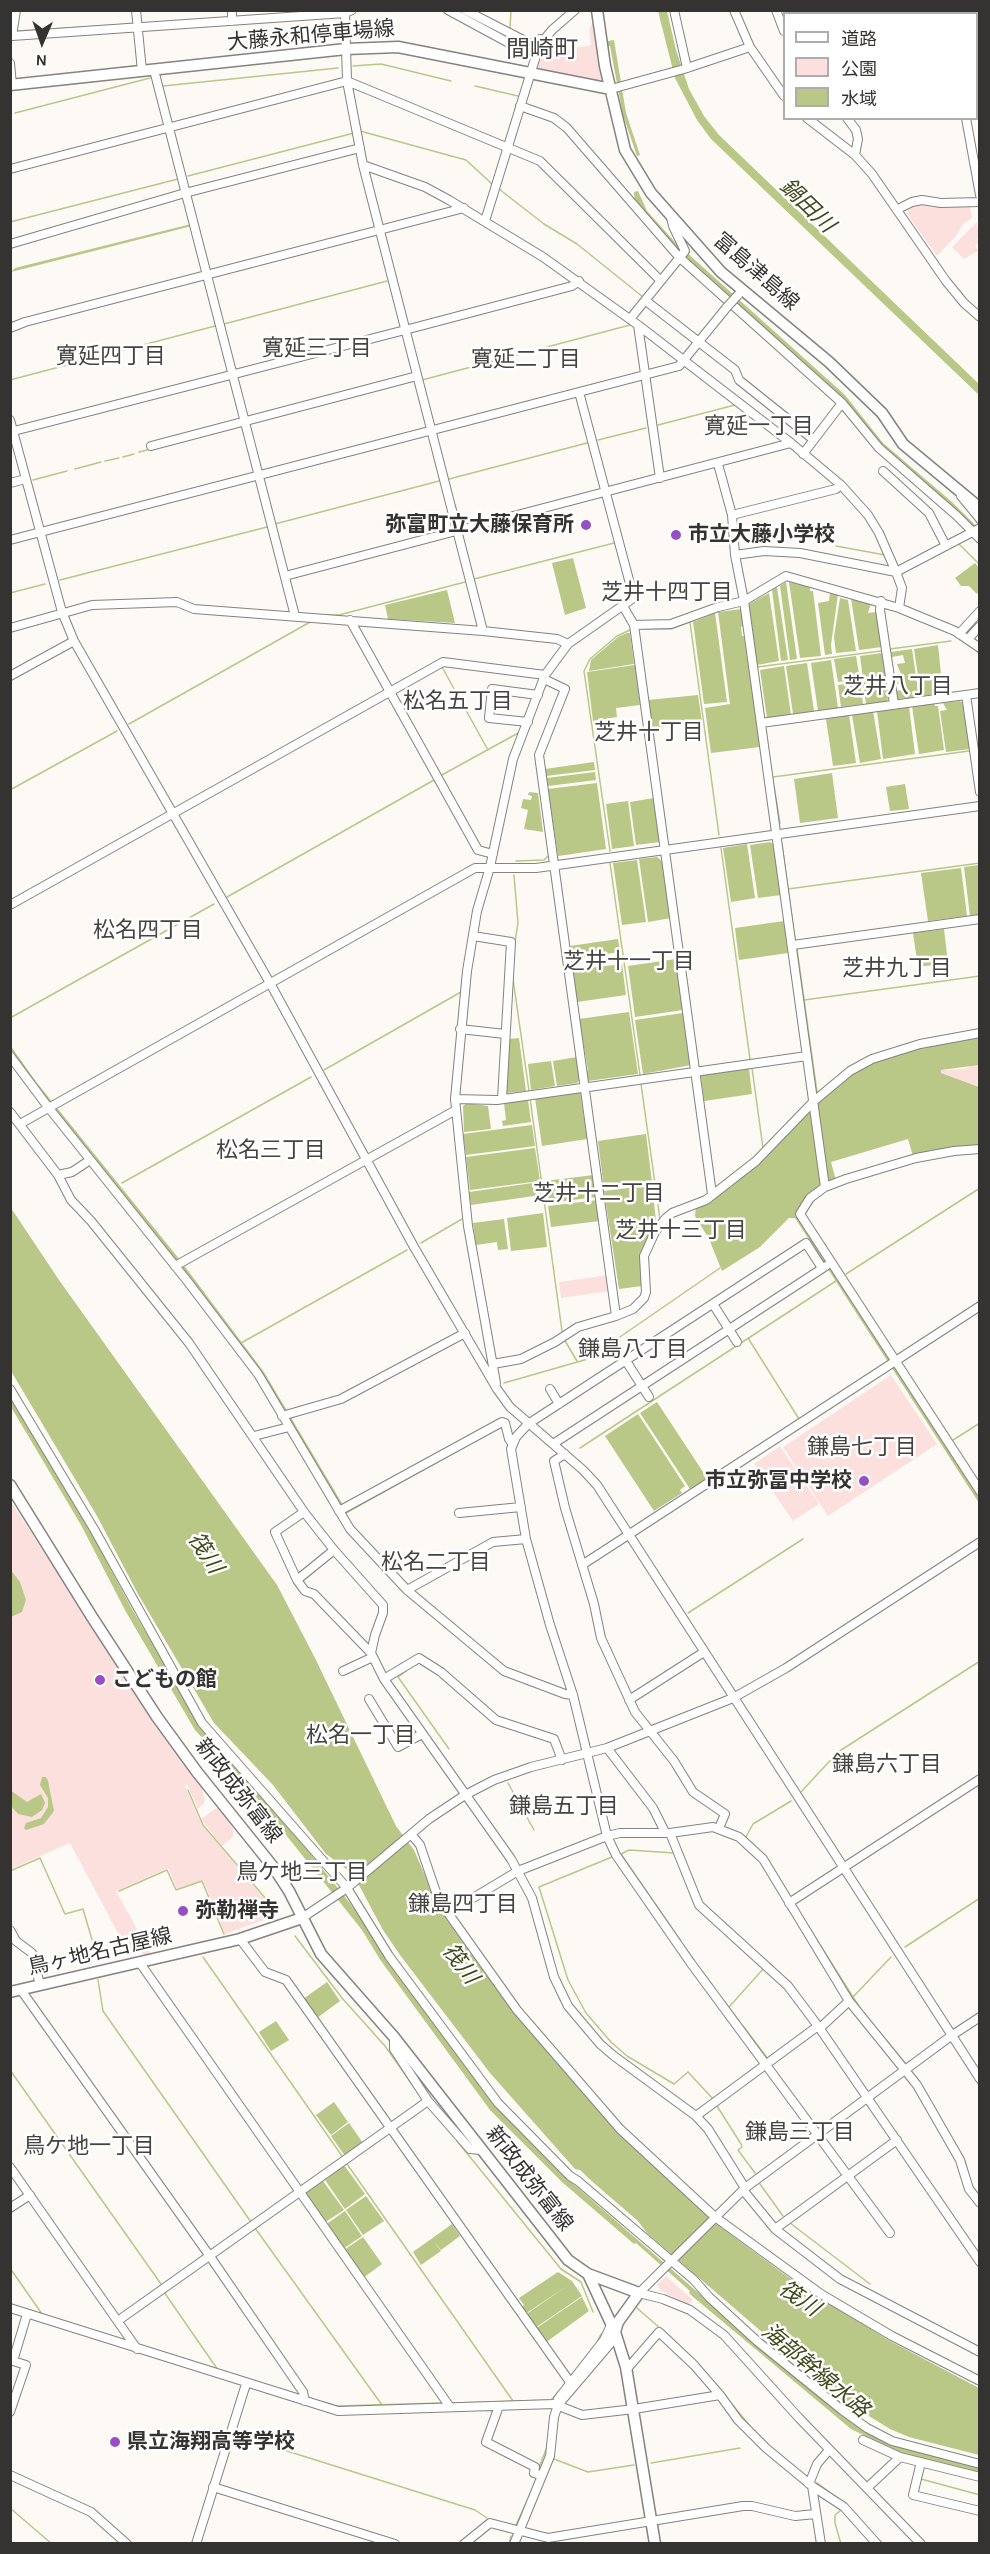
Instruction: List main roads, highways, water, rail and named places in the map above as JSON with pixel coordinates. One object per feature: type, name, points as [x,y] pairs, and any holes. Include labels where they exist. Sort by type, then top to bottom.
[{"type":"main road","name":"富島津島線","points":[[597,10],[617,88],[625,150],[645,185],[739,293],[829,362],[882,413],[903,444],[980,508]]},
{"type":"main road","name":"大藤永和停車場線","points":[[11,85],[346,49],[398,47],[617,88]]},
{"type":"main road","name":"新政成弥富線","points":[[10,1485],[157,1717],[197,1772],[274,1868],[289,1891],[321,1954],[394,2037],[568,2260],[588,2274],[639,2293],[613,2329]]},
{"type":"main road","name":"鳥ヶ地名古屋線","points":[[16,1991],[39,1982],[140,1963],[240,1939],[302,1918]]},
{"type":"main road","name":"新政成弥富線","points":[[588,2274],[613,2329],[626,2370],[655,2544]]},
{"type":"water","points":[[658,11],[667,11],[676,50],[689,89],[704,116],[719,135],[979,384],[979,395],[711,139],[697,120],[675,78]]},
{"type":"water","points":[[614,40],[626,113],[640,155],[637,156],[623,115],[610,46],[608,46],[608,41]]},
{"type":"water","points":[[638,191],[647,211],[675,242],[845,395],[883,443],[952,502],[979,529],[979,535],[887,452],[678,251],[635,203],[634,192]]},
{"type":"water","points":[[191,224],[192,226],[11,272],[15,268]]},
{"type":"water","points":[[573,558],[586,608],[565,615],[552,563]]},
{"type":"water","points":[[975,563],[979,568],[977,594],[969,586],[961,586],[955,578]]},
{"type":"water","points":[[786,582],[797,659],[790,660],[780,586]]},
{"type":"water","points":[[789,582],[810,587],[810,591],[813,591],[821,656],[800,658]]},
{"type":"water","points":[[777,587],[788,660],[781,661],[772,590]]},
{"type":"water","points":[[447,590],[455,623],[388,619],[385,605]]},
{"type":"water","points":[[769,593],[779,661],[757,665],[749,604]]},
{"type":"water","points":[[830,593],[838,594],[831,645],[832,654],[825,655],[818,603],[829,601]]},
{"type":"water","points":[[840,598],[848,600],[856,651],[836,653],[834,637]]},
{"type":"water","points":[[851,598],[871,603],[868,613],[876,612],[882,647],[859,650]]},
{"type":"water","points":[[741,609],[742,636],[744,636],[760,747],[711,753],[705,708],[730,704],[718,612]]},
{"type":"water","points":[[715,613],[727,702],[704,704],[693,622]]},
{"type":"water","points":[[630,633],[634,664],[589,671],[591,660],[618,637]]},
{"type":"water","points":[[938,645],[943,693],[921,696],[914,649]]},
{"type":"water","points":[[912,649],[919,697],[897,699],[896,691],[902,690],[901,684],[895,684],[893,675],[901,674],[897,664],[905,663],[903,655],[892,657],[891,652]]},
{"type":"water","points":[[882,653],[885,676],[863,679],[860,656]]},
{"type":"water","points":[[856,656],[860,679],[838,682],[834,659]]},
{"type":"water","points":[[831,660],[838,708],[818,711],[811,663]]},
{"type":"water","points":[[807,663],[814,711],[793,714],[786,666]]},
{"type":"water","points":[[635,665],[640,705],[616,708],[617,717],[593,721],[587,672]]},
{"type":"water","points":[[784,666],[791,715],[767,718],[760,670]]},
{"type":"water","points":[[885,678],[887,701],[866,704],[863,682]]},
{"type":"water","points":[[860,682],[863,704],[841,707],[838,685]]},
{"type":"water","points":[[698,695],[702,722],[651,728],[648,700]]},
{"type":"water","points":[[960,701],[964,704],[970,749],[946,752],[940,711],[947,710],[943,703]]},
{"type":"water","points":[[934,703],[938,706],[944,750],[919,754],[912,706]]},
{"type":"water","points":[[909,707],[915,754],[883,759],[877,711]]},
{"type":"water","points":[[873,711],[881,759],[860,763],[852,715]]},
{"type":"water","points":[[849,715],[856,763],[833,766],[826,719]]},
{"type":"water","points":[[594,762],[595,770],[546,776],[545,769]]},
{"type":"water","points":[[595,772],[596,780],[548,786],[547,778]]},
{"type":"water","points":[[832,773],[838,818],[800,823],[794,779]]},
{"type":"water","points":[[597,783],[606,849],[558,856],[548,789]]},
{"type":"water","points":[[905,784],[909,809],[890,811],[886,787]]},
{"type":"water","points":[[529,792],[538,793],[543,832],[524,829],[528,810],[521,808],[523,799],[531,800],[532,796],[528,795]]},
{"type":"water","points":[[654,798],[660,842],[636,845],[630,802]]},
{"type":"water","points":[[628,801],[634,846],[612,849],[606,804]]},
{"type":"water","points":[[770,842],[773,844],[781,895],[758,898],[750,845]]},
{"type":"water","points":[[747,844],[755,898],[731,902],[723,848]]},
{"type":"water","points":[[657,857],[662,861],[671,918],[648,922],[639,859]]},
{"type":"water","points":[[637,860],[646,922],[622,925],[613,863]]},
{"type":"water","points":[[979,865],[979,915],[970,916],[964,867]]},
{"type":"water","points":[[961,868],[967,916],[928,921],[921,873]]},
{"type":"water","points":[[784,921],[788,953],[739,960],[735,928]]},
{"type":"water","points":[[944,929],[948,963],[918,967],[913,933]]},
{"type":"water","points":[[618,939],[620,952],[572,959],[570,946]]},
{"type":"water","points":[[676,959],[683,1010],[635,1017],[628,966]]},
{"type":"water","points":[[622,964],[626,995],[577,1002],[573,970]]},
{"type":"water","points":[[629,1012],[638,1074],[588,1081],[579,1019]]},
{"type":"water","points":[[683,1013],[691,1065],[643,1074],[635,1020]]},
{"type":"water","points":[[979,1037],[979,1065],[941,1070],[941,1073],[979,1087],[979,1146],[962,1146],[913,1156],[908,1139],[831,1162],[836,1181],[798,1215],[979,1495],[979,1503],[795,1218],[789,1218],[760,1247],[722,1271],[709,1239],[695,1216],[696,1206],[705,1203],[855,1070],[922,1046]]},
{"type":"water","points":[[519,1038],[526,1091],[506,1093],[508,1039]]},
{"type":"water","points":[[10,1045],[37,1083],[180,1260],[264,1372],[346,1510],[496,1426],[498,1429],[344,1515],[311,1458],[173,1257],[60,1115],[11,1051]]},
{"type":"water","points":[[577,1057],[580,1079],[577,1083],[557,1086],[553,1061]]},
{"type":"water","points":[[551,1061],[555,1086],[531,1090],[528,1064]]},
{"type":"water","points":[[749,1068],[752,1094],[704,1101],[702,1074]]},
{"type":"water","points":[[580,1091],[587,1139],[542,1146],[535,1098]]},
{"type":"water","points":[[528,1100],[531,1122],[503,1126],[502,1121],[506,1120],[504,1103]]},
{"type":"water","points":[[467,1103],[488,1106],[491,1129],[464,1132],[463,1106]]},
{"type":"water","points":[[532,1125],[535,1146],[466,1155],[463,1134]]},
{"type":"water","points":[[646,1134],[652,1182],[604,1189],[598,1141]]},
{"type":"water","points":[[535,1148],[540,1181],[470,1190],[466,1157]]},
{"type":"water","points":[[594,1175],[597,1197],[548,1203],[545,1181]]},
{"type":"water","points":[[540,1182],[541,1195],[471,1205],[469,1192]]},
{"type":"water","points":[[652,1185],[656,1221],[641,1256],[642,1286],[619,1289],[604,1191]]},
{"type":"water","points":[[598,1200],[600,1221],[551,1227],[548,1206]]},
{"type":"water","points":[[11,1208],[59,1280],[277,1585],[396,1826],[414,1850],[441,1912],[510,2008],[622,2136],[715,2223],[799,2285],[890,2341],[979,2388],[979,2455],[909,2437],[890,2429],[851,2405],[784,2351],[647,2233],[638,2221],[580,2170],[575,2169],[490,2073],[400,1955],[383,1930],[353,1874],[326,1854],[273,1785],[214,1723],[138,1594],[97,1516],[11,1371]]},
{"type":"water","points":[[543,1213],[547,1247],[511,1251],[507,1218]]},
{"type":"water","points":[[504,1219],[508,1249],[498,1250],[497,1242],[476,1245],[473,1223]]},
{"type":"water","points":[[11,1396],[204,1731],[266,1798],[349,1902],[496,2106],[569,2180],[803,2384],[898,2446],[979,2468],[979,2474],[903,2454],[851,2429],[692,2296],[690,2291],[636,2243],[634,2244],[562,2182],[490,2110],[381,1961],[362,1930],[242,1780],[195,1730],[126,1612],[81,1525],[11,1407]]},
{"type":"water","points":[[657,1402],[707,1478],[690,1489],[640,1413]]},
{"type":"water","points":[[638,1414],[685,1486],[680,1490],[682,1493],[654,1511],[605,1436]]},
{"type":"water","points":[[10,1569],[20,1582],[26,1600],[22,1612],[11,1617]]},
{"type":"water","points":[[42,1777],[46,1777],[48,1781],[54,1811],[44,1824],[26,1830],[24,1828],[26,1823],[41,1818],[48,1807],[48,1798],[40,1785]]},
{"type":"water","points":[[10,1790],[27,1802],[41,1794],[45,1803],[42,1810],[32,1817],[18,1814],[11,1806]]},
{"type":"water","points":[[327,1982],[340,2001],[317,2018],[303,1999]]},
{"type":"water","points":[[276,2021],[289,2040],[271,2051],[259,2032]]},
{"type":"water","points":[[334,2102],[348,2122],[331,2135],[316,2115]]},
{"type":"water","points":[[349,2123],[363,2143],[345,2156],[331,2136]]},
{"type":"water","points":[[344,2165],[365,2194],[345,2209],[325,2180]]},
{"type":"water","points":[[323,2181],[344,2210],[324,2223],[304,2194]]},
{"type":"water","points":[[366,2196],[384,2221],[363,2235],[346,2210]]},
{"type":"water","points":[[345,2211],[362,2236],[343,2249],[325,2225]]},
{"type":"water","points":[[452,2224],[460,2236],[441,2250],[433,2240],[441,2251],[421,2265],[413,2252]]},
{"type":"water","points":[[363,2237],[382,2264],[363,2278],[344,2250]]},
{"type":"water","points":[[558,2272],[572,2281],[582,2296],[535,2328],[525,2315],[570,2284],[525,2314],[520,2308],[524,2305],[519,2298]]},
{"type":"water","points":[[582,2297],[589,2311],[545,2343],[535,2329]]},
{"type":"waterway","points":[[441,10],[447,14]]},
{"type":"waterway","points":[[510,28],[511,10]]},
{"type":"waterway","points":[[17,31],[131,24]]},
{"type":"waterway","points":[[353,66],[381,64],[451,81]]},
{"type":"waterway","points":[[163,86],[338,68]]},
{"type":"waterway","points":[[15,113],[150,78]]},
{"type":"waterway","points":[[475,86],[518,96]]},
{"type":"waterway","points":[[360,131],[466,160],[492,184]]},
{"type":"waterway","points":[[188,176],[354,133]]},
{"type":"waterway","points":[[10,222],[178,179]]},
{"type":"waterway","points":[[499,189],[544,224],[577,244],[643,297]]},
{"type":"waterway","points":[[224,324],[387,281]]},
{"type":"waterway","points":[[709,289],[725,304]]},
{"type":"waterway","points":[[731,309],[750,326]]},
{"type":"waterway","points":[[422,380],[630,325]]},
{"type":"waterway","points":[[10,380],[215,326]]},
{"type":"waterway","points":[[658,425],[735,405]]},
{"type":"waterway","points":[[598,440],[646,428]]},
{"type":"waterway","points":[[449,479],[587,443]]},
{"type":"waterway","points":[[139,452],[151,449]]},
{"type":"waterway","points":[[123,457],[134,454]]},
{"type":"waterway","points":[[105,461],[119,458]]},
{"type":"waterway","points":[[75,469],[101,462]]},
{"type":"waterway","points":[[33,480],[67,471]]},
{"type":"waterway","points":[[275,524],[439,481]]},
{"type":"waterway","points":[[455,505],[460,525]]},
{"type":"waterway","points":[[60,580],[267,527]]},
{"type":"waterway","points":[[474,579],[614,543]]},
{"type":"waterway","points":[[959,544],[980,565]]},
{"type":"waterway","points":[[836,546],[885,555]]},
{"type":"waterway","points":[[320,615],[339,615],[465,582]]},
{"type":"waterway","points":[[10,593],[45,584]]},
{"type":"waterway","points":[[641,629],[671,629],[695,620]]},
{"type":"waterway","points":[[129,724],[312,621]]},
{"type":"waterway","points":[[690,622],[719,835]]},
{"type":"waterway","points":[[610,851],[584,671],[590,659],[617,636],[630,630]]},
{"type":"waterway","points":[[890,649],[951,641]]},
{"type":"waterway","points":[[757,667],[881,651]]},
{"type":"waterway","points":[[442,667],[488,750]]},
{"type":"waterway","points":[[10,790],[117,731]]},
{"type":"waterway","points":[[440,776],[520,732]]},
{"type":"waterway","points":[[773,777],[969,751]]},
{"type":"waterway","points":[[227,897],[434,780]]},
{"type":"waterway","points":[[774,786],[780,823]]},
{"type":"waterway","points":[[782,844],[795,940]]},
{"type":"waterway","points":[[721,848],[750,1059]]},
{"type":"waterway","points":[[516,861],[544,860],[549,855]]},
{"type":"waterway","points":[[610,863],[640,1075]]},
{"type":"waterway","points":[[788,889],[980,863]]},
{"type":"waterway","points":[[514,875],[518,923],[515,942]]},
{"type":"waterway","points":[[10,1018],[214,904]]},
{"type":"waterway","points":[[797,949],[817,1092]]},
{"type":"waterway","points":[[804,1000],[980,976]]},
{"type":"waterway","points":[[513,979],[529,1091]]},
{"type":"waterway","points":[[324,1070],[461,992]]},
{"type":"waterway","points":[[752,1068],[763,1148]]},
{"type":"waterway","points":[[122,1183],[311,1077]]},
{"type":"waterway","points":[[641,1084],[660,1219]]},
{"type":"waterway","points":[[530,1098],[562,1331]]},
{"type":"waterway","points":[[846,1274],[980,1188]]},
{"type":"waterway","points":[[421,1243],[462,1219]]},
{"type":"waterway","points":[[241,1343],[407,1250]]},
{"type":"waterway","points":[[504,1383],[588,1359],[720,1268]]},
{"type":"waterway","points":[[580,1448],[836,1281]]},
{"type":"waterway","points":[[748,1338],[799,1419]]},
{"type":"waterway","points":[[564,1339],[577,1361]]},
{"type":"waterway","points":[[953,1440],[980,1423]]},
{"type":"waterway","points":[[688,1613],[803,1539]]},
{"type":"waterway","points":[[801,1792],[838,1752],[980,1661]]},
{"type":"waterway","points":[[406,1671],[398,1677],[449,1749]]},
{"type":"waterway","points":[[495,1723],[504,1727]]},
{"type":"waterway","points":[[508,1783],[534,1830]]},
{"type":"waterway","points":[[188,1790],[203,1825],[278,1913]]},
{"type":"waterway","points":[[746,1837],[753,1824],[791,1801]]},
{"type":"waterway","points":[[674,1853],[629,1850],[621,1854],[680,1940]]},
{"type":"waterway","points":[[612,1857],[539,1887],[568,1980],[586,2013],[611,2042],[627,2056],[674,2084],[688,2072],[714,2100]]},
{"type":"waterway","points":[[10,1871],[40,1858],[65,1914],[83,1909],[98,1960]]},
{"type":"waterway","points":[[119,1891],[167,1870],[176,1890],[202,1881],[224,1934]]},
{"type":"waterway","points":[[905,1947],[980,1898]]},
{"type":"waterway","points":[[808,1926],[860,2008]]},
{"type":"waterway","points":[[295,1936],[342,1998],[385,2046],[416,2090]]},
{"type":"waterway","points":[[683,1945],[694,1960]]},
{"type":"waterway","points":[[203,1957],[342,2156]]},
{"type":"waterway","points":[[854,1996],[891,1957]]},
{"type":"waterway","points":[[729,2007],[764,1968]]},
{"type":"waterway","points":[[702,1971],[714,1988]]},
{"type":"waterway","points":[[98,1980],[103,2011],[251,2222]]},
{"type":"waterway","points":[[724,2001],[739,2021]]},
{"type":"waterway","points":[[743,2026],[768,2059]]},
{"type":"waterway","points":[[886,2040],[905,2063]]},
{"type":"waterway","points":[[10,2070],[161,2284]]},
{"type":"waterway","points":[[912,2072],[917,2079]]},
{"type":"waterway","points":[[717,2106],[741,2144],[742,2147],[738,2150],[755,2173]]},
{"type":"waterway","points":[[457,2141],[561,2269],[581,2282],[593,2312]]},
{"type":"waterway","points":[[965,2161],[969,2177]]},
{"type":"waterway","points":[[347,2164],[513,2401]]},
{"type":"waterway","points":[[760,2184],[783,2216]]},
{"type":"waterway","points":[[971,2184],[980,2196]]},
{"type":"waterway","points":[[790,2223],[870,2284]]},
{"type":"waterway","points":[[255,2228],[382,2405]]},
{"type":"waterway","points":[[10,2268],[42,2314]]},
{"type":"waterway","points":[[164,2292],[218,2370]]},
{"type":"waterway","points":[[637,2308],[661,2329]]},
{"type":"waterway","points":[[598,2340],[601,2334]]},
{"type":"waterway","points":[[667,2334],[683,2349]]},
{"type":"waterway","points":[[454,2403],[551,2400],[560,2390]]},
{"type":"waterway","points":[[726,2397],[750,2426]]},
{"type":"waterway","points":[[324,2402],[337,2406],[441,2403]]},
{"type":"waterway","points":[[236,2435],[475,2510],[487,2518]]},
{"type":"waterway","points":[[538,2470],[547,2447]]},
{"type":"waterway","points":[[651,2463],[740,2448]]},
{"type":"waterway","points":[[554,2459],[588,2472],[634,2465]]},
{"type":"waterway","points":[[921,2479],[980,2495]]},
{"type":"waterway","points":[[817,2483],[828,2491]]},
{"type":"waterway","points":[[516,2525],[527,2501]]},
{"type":"waterway","points":[[10,2508],[52,2544]]},
{"type":"waterway","points":[[840,2511],[835,2515],[835,2523],[841,2544]]},
{"type":"waterway","points":[[509,2544],[511,2536]]},
{"type":"waterway","points":[[875,2536],[883,2544]]},
{"type":"place","name":"弥富町立大藤保育所","points":[[586,525]]},
{"type":"place","name":"市立大藤小学校","points":[[676,535]]},
{"type":"place","name":"市立弥冨中学校","points":[[864,1481]]},
{"type":"place","name":"こどもの館","points":[[100,1680]]},
{"type":"place","name":"弥勒禅寺","points":[[183,1911]]},
{"type":"place","name":"県立海翔高等学校","points":[[115,2442]]},
{"type":"district","name":"間崎町","points":[[542,50]]},
{"type":"district","name":"寛延三丁目","points":[[317,349]]},
{"type":"district","name":"寛延四丁目","points":[[111,357]]},
{"type":"district","name":"寛延二丁目","points":[[526,360]]},
{"type":"district","name":"寛延一丁目","points":[[759,427]]},
{"type":"district","name":"芝井十四丁目","points":[[667,593]]},
{"type":"district","name":"芝井八丁目","points":[[898,687]]},
{"type":"district","name":"松名五丁目","points":[[458,702]]},
{"type":"district","name":"芝井十丁目","points":[[649,733]]},
{"type":"district","name":"松名四丁目","points":[[148,931]]},
{"type":"district","name":"芝井十一丁目","points":[[629,962]]},
{"type":"district","name":"芝井九丁目","points":[[897,969]]},
{"type":"district","name":"松名三丁目","points":[[271,1151]]},
{"type":"district","name":"芝井十二丁目","points":[[599,1194]]},
{"type":"district","name":"芝井十三丁目","points":[[681,1231]]},
{"type":"district","name":"鎌島八丁目","points":[[633,1350]]},
{"type":"district","name":"鎌島七丁目","points":[[862,1448]]},
{"type":"district","name":"松名二丁目","points":[[436,1563]]},
{"type":"district","name":"松名一丁目","points":[[361,1736]]},
{"type":"district","name":"鎌島六丁目","points":[[887,1765]]},
{"type":"district","name":"鎌島五丁目","points":[[564,1807]]},
{"type":"district","name":"鳥ケ地三丁目","points":[[302,1873]]},
{"type":"district","name":"鎌島四丁目","points":[[463,1905]]},
{"type":"district","name":"鎌島三丁目","points":[[800,2133]]},
{"type":"district","name":"鳥ケ地一丁目","points":[[89,2147]]},
{"type":"water label","name":"鍋田川","points":[[807,206]]},
{"type":"water label","name":"筏川","points":[[205,1553]]},
{"type":"water label","name":"筏川","points":[[460,1964]]},
{"type":"water label","name":"筏川","points":[[799,2299]]},
{"type":"water label","name":"海部幹線水路","points":[[815,2371]]}]
